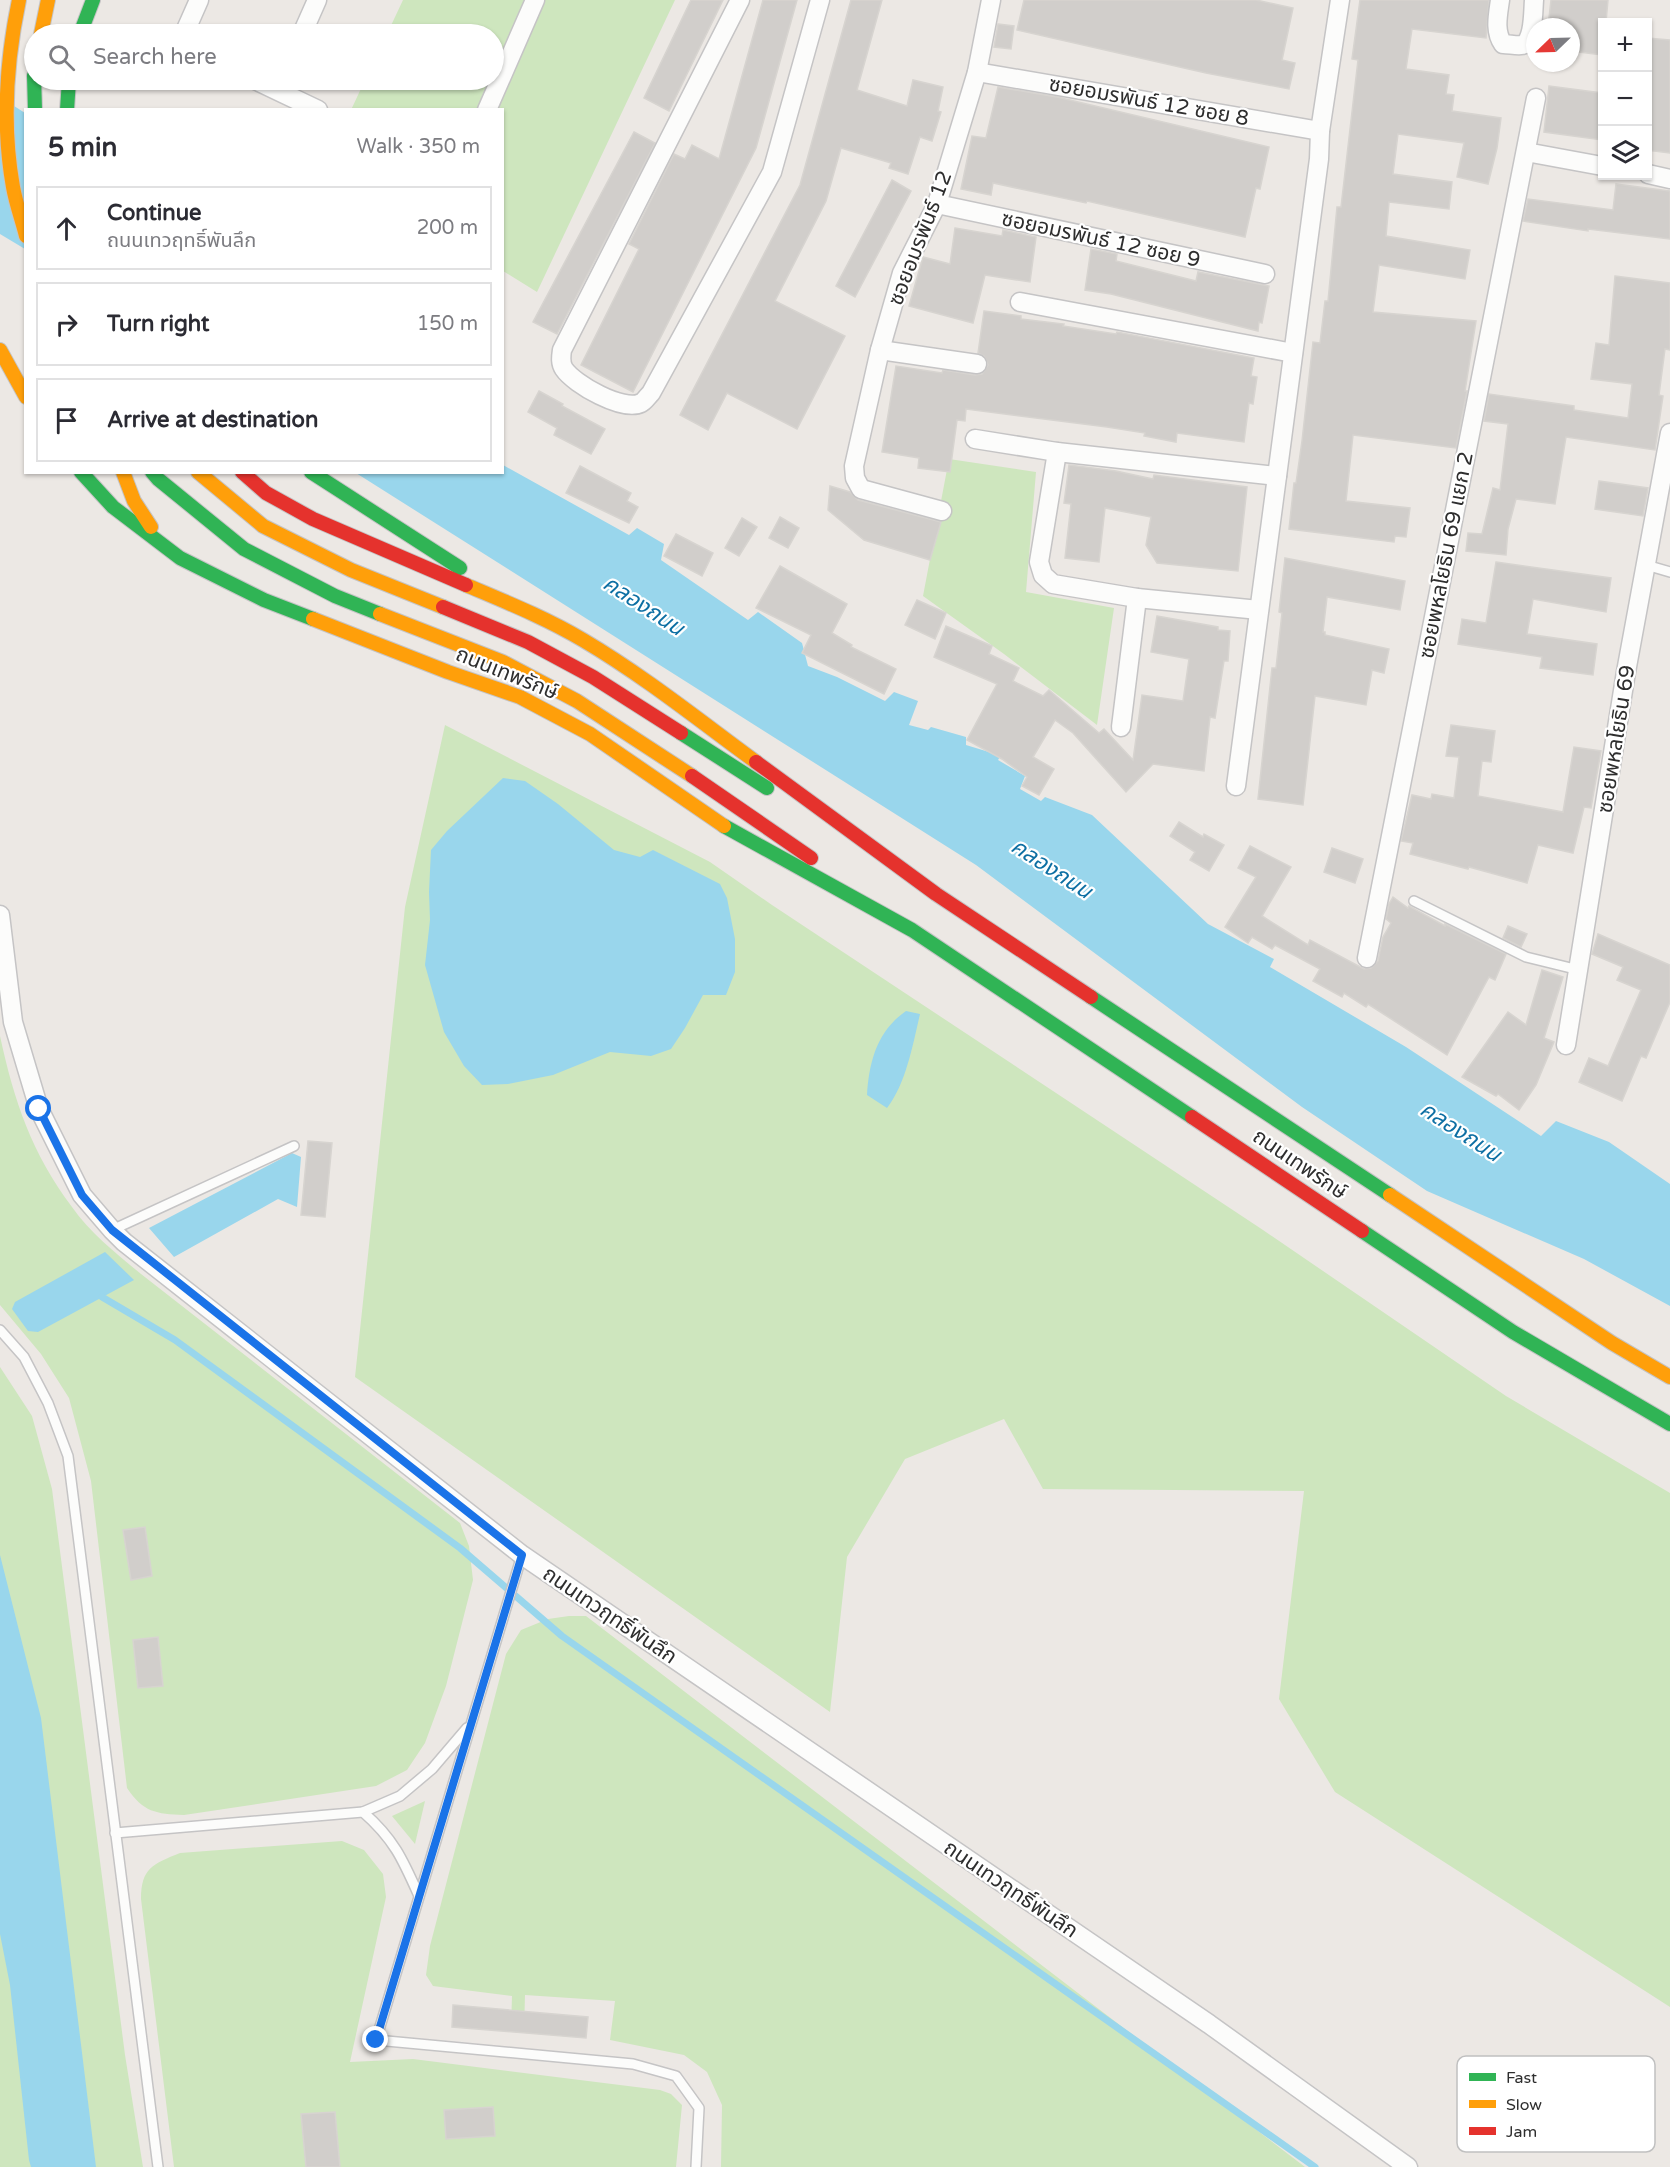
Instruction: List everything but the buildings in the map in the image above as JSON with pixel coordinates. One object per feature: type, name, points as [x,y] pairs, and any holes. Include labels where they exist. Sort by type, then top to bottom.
[{"type":"main road","points":[[18,0],[11,32],[6,108],[14,187],[24,228]]},
{"type":"main road","points":[[43,24],[48,0]]},
{"type":"main road","points":[[84,24],[93,0]]},
{"type":"main road","points":[[34,90],[35,108]]},
{"type":"main road","points":[[67,108],[68,90]]},
{"type":"main road","points":[[0,350],[24,394]]},
{"type":"main road","name":"ถนนเทพรักษ์","points":[[83,474],[113,507],[180,558],[264,600],[448,672],[520,697],[590,734],[730,830],[912,930]]},
{"type":"main road","points":[[124,474],[129,494],[144,519],[180,558]]},
{"type":"main road","name":"ถนนเทพรักษ์","points":[[154,474],[244,549],[335,596],[503,662],[576,701],[744,811],[912,930],[1513,1332],[1670,1424]]},
{"type":"main road","name":"ถนนเทพรักษ์","points":[[200,474],[263,526],[351,570],[528,642],[593,677],[936,894],[1612,1343],[1670,1377]]},
{"type":"main road","name":"ถนนเทพรักษ์","points":[[244,474],[266,493],[313,519],[521,608],[583,640],[644,680],[936,894]]},
{"type":"main road","points":[[314,474],[521,608]]},
{"type":"street","points":[[188,24],[199,0]]},
{"type":"street","points":[[306,24],[317,0]]},
{"type":"street","points":[[504,71],[535,0]]},
{"type":"street","points":[[741,0],[562,350],[561,360],[564,369],[575,379],[599,395],[628,405],[641,403],[651,393],[772,172],[820,0]]},
{"type":"street","name":"ซอยอมรพันธ์ 12","points":[[942,511],[861,489],[855,478],[854,466],[880,350],[902,273],[937,204],[977,72],[991,0]]},
{"type":"street","points":[[1500,0],[1498,37],[1503,44],[1521,45],[1527,43],[1531,36],[1534,0]]},
{"type":"street","points":[[1236,786],[1319,159],[1320,131],[1335,1]]},
{"type":"street","name":"ซอยอมรพันธ์ 12 ซอย 8","points":[[977,72],[1320,131]]},
{"type":"street","points":[[288,90],[315,108]]},
{"type":"street","points":[[488,108],[496,90]]},
{"type":"street","name":"ซอยพหลโยธิน 69 แยก 2","points":[[1367,958],[1536,98]]},
{"type":"street","points":[[1526,152],[1598,165]]},
{"type":"street","points":[[1652,175],[1670,179]]},
{"type":"street","name":"ซอยอมรพันธ์ 12 ซอย 9","points":[[937,204],[1265,274]]},
{"type":"street","points":[[1020,302],[1293,353]]},
{"type":"street","points":[[880,350],[977,364]]},
{"type":"street","name":"ซอยพหลโยธิน 69","points":[[1566,1046],[1626,672],[1670,433]]},
{"type":"street","points":[[975,439],[1058,452],[1277,476]]},
{"type":"street","points":[[1058,452],[1040,562],[1043,575],[1053,584],[1137,598],[1259,610]]},
{"type":"street","points":[[1121,727],[1137,598]]},
{"type":"street","name":"ถนนเทวฤทธิ์พันลึก","points":[[0,915],[13,1022],[39,1109],[82,1195],[118,1236],[522,1555],[1209,2024],[1408,2167]]},
{"type":"lane","points":[[1646,565],[1670,572]]},
{"type":"lane","points":[[1414,901],[1526,957],[1579,970]]},
{"type":"lane","points":[[118,1236],[294,1146]]},
{"type":"lane","points":[[0,1329],[24,1357],[48,1403],[68,1456],[158,2167]]},
{"type":"lane","points":[[522,1555],[376,2040],[633,2064],[676,2076],[699,2108],[696,2167]]},
{"type":"lane","points":[[115,1833],[363,1812],[400,1796],[432,1768],[472,1721]]},
{"type":"lane","points":[[363,1812],[383,1829],[402,1857],[419,1896]]},
{"type":"green space","points":[[403,0],[675,0],[537,292],[504,272],[504,108],[352,108],[360,90],[504,90],[504,24],[392,24]]},
{"type":"green space","points":[[949,459],[1036,472],[1026,592],[1114,608],[1097,725],[923,596]]},
{"type":"green space","points":[[445,725],[710,862],[1263,1230],[1506,1396],[1670,1493],[1670,2007],[1335,1792],[1279,1699],[1304,1491],[1043,1489],[1004,1419],[905,1459],[847,1557],[830,1712],[355,1377],[405,907]]},
{"type":"green space","points":[[0,1036],[18,1105],[35,1147],[58,1187],[87,1226],[141,1274],[460,1523],[469,1546],[473,1580],[446,1686],[425,1743],[407,1770],[376,1786],[184,1815],[151,1810],[139,1802],[127,1788],[91,1481],[69,1398],[41,1354],[0,1305]]},
{"type":"green space","points":[[0,1367],[32,1416],[52,1489],[125,2055],[143,2167],[0,2167]]},
{"type":"green space","points":[[586,1616],[1305,2167],[721,2167],[722,2105],[707,2072],[684,2055],[610,2040],[615,2001],[525,1995],[524,2030],[511,2029],[512,1996],[433,1986],[426,1975],[430,1946],[506,1654],[521,1630],[548,1619]]},
{"type":"green space","points":[[425,1801],[415,1844],[392,1816]]},
{"type":"green space","points":[[342,1841],[364,1850],[383,1874],[386,1897],[350,2062],[413,2059],[660,2090],[671,2094],[682,2105],[676,2167],[174,2167],[141,1899],[146,1874],[156,1864],[180,1853]]},
{"type":"water","points":[[0,97],[24,112],[24,248],[0,234]]},
{"type":"water","name":"คลองถนน","points":[[504,466],[629,535],[637,528],[664,544],[661,560],[748,620],[758,612],[802,643],[808,666],[837,677],[885,701],[894,692],[918,701],[909,725],[928,730],[931,727],[966,737],[966,745],[989,752],[996,748],[1003,752],[998,760],[1025,776],[1020,789],[1041,801],[1045,797],[1092,815],[1208,924],[1274,959],[1270,967],[1406,1047],[1541,1136],[1556,1121],[1609,1142],[1670,1184],[1670,1306],[1584,1259],[1427,1191],[1302,1107],[976,865],[358,474],[504,474]]},
{"type":"water","points":[[503,778],[525,781],[558,804],[614,850],[640,857],[653,850],[720,884],[727,898],[735,939],[735,972],[726,995],[703,995],[671,1049],[651,1056],[610,1052],[553,1075],[508,1084],[482,1085],[464,1066],[444,1032],[425,965],[430,920],[431,850],[447,831]]},
{"type":"water","points":[[906,1011],[920,1014],[904,1076],[887,1108],[867,1095],[870,1071],[881,1038],[896,1019]]},
{"type":"water","points":[[292,1153],[301,1157],[297,1207],[278,1199],[174,1257],[149,1228]]},
{"type":"water","points":[[105,1252],[134,1280],[38,1332],[28,1331],[12,1309],[15,1302]]},
{"type":"water","points":[[0,1555],[41,1718],[96,2167],[31,2167],[29,2160],[10,1985],[0,1934]]},
{"type":"waterway","points":[[102,1297],[175,1340],[460,1548],[562,1636],[1315,2167]]},
{"type":"traffic: fast","points":[[84,24],[93,0]]},
{"type":"traffic: fast","points":[[34,90],[35,108]]},
{"type":"traffic: fast","points":[[67,108],[68,90]]},
{"type":"traffic: fast","points":[[83,474],[113,507],[180,558],[264,600],[313,619]]},
{"type":"traffic: fast","points":[[154,474],[244,549],[335,596],[380,614]]},
{"type":"traffic: fast","points":[[314,474],[460,568]]},
{"type":"traffic: fast","points":[[681,733],[767,788]]},
{"type":"traffic: fast","points":[[724,826],[912,930],[1192,1117]]},
{"type":"traffic: fast","points":[[1091,997],[1390,1195]]},
{"type":"traffic: fast","points":[[1362,1231],[1513,1332],[1670,1424]]},
{"type":"traffic: slow","points":[[19,0],[8,70],[7,140],[13,187],[24,229]]},
{"type":"traffic: slow","points":[[43,24],[48,0]]},
{"type":"traffic: slow","points":[[0,350],[24,393]]},
{"type":"traffic: slow","points":[[124,474],[134,501],[151,527]]},
{"type":"traffic: slow","points":[[200,474],[263,526],[351,570],[443,607]]},
{"type":"traffic: slow","points":[[466,585],[540,617],[606,654],[756,762]]},
{"type":"traffic: slow","points":[[380,614],[503,662],[577,701],[692,776]]},
{"type":"traffic: slow","points":[[313,619],[448,672],[520,697],[590,734],[724,826]]},
{"type":"traffic: slow","points":[[1390,1195],[1612,1343],[1670,1377]]},
{"type":"traffic: jam","points":[[244,474],[266,493],[313,519],[466,585]]},
{"type":"traffic: jam","points":[[443,607],[528,642],[593,677],[681,733]]},
{"type":"traffic: jam","points":[[756,762],[936,894],[1091,997]]},
{"type":"traffic: jam","points":[[692,776],[811,858]]},
{"type":"traffic: jam","points":[[1192,1117],[1362,1231]]},
{"type":"route","points":[[39,1109],[82,1195],[124,1242],[522,1555],[376,2040]]}]
